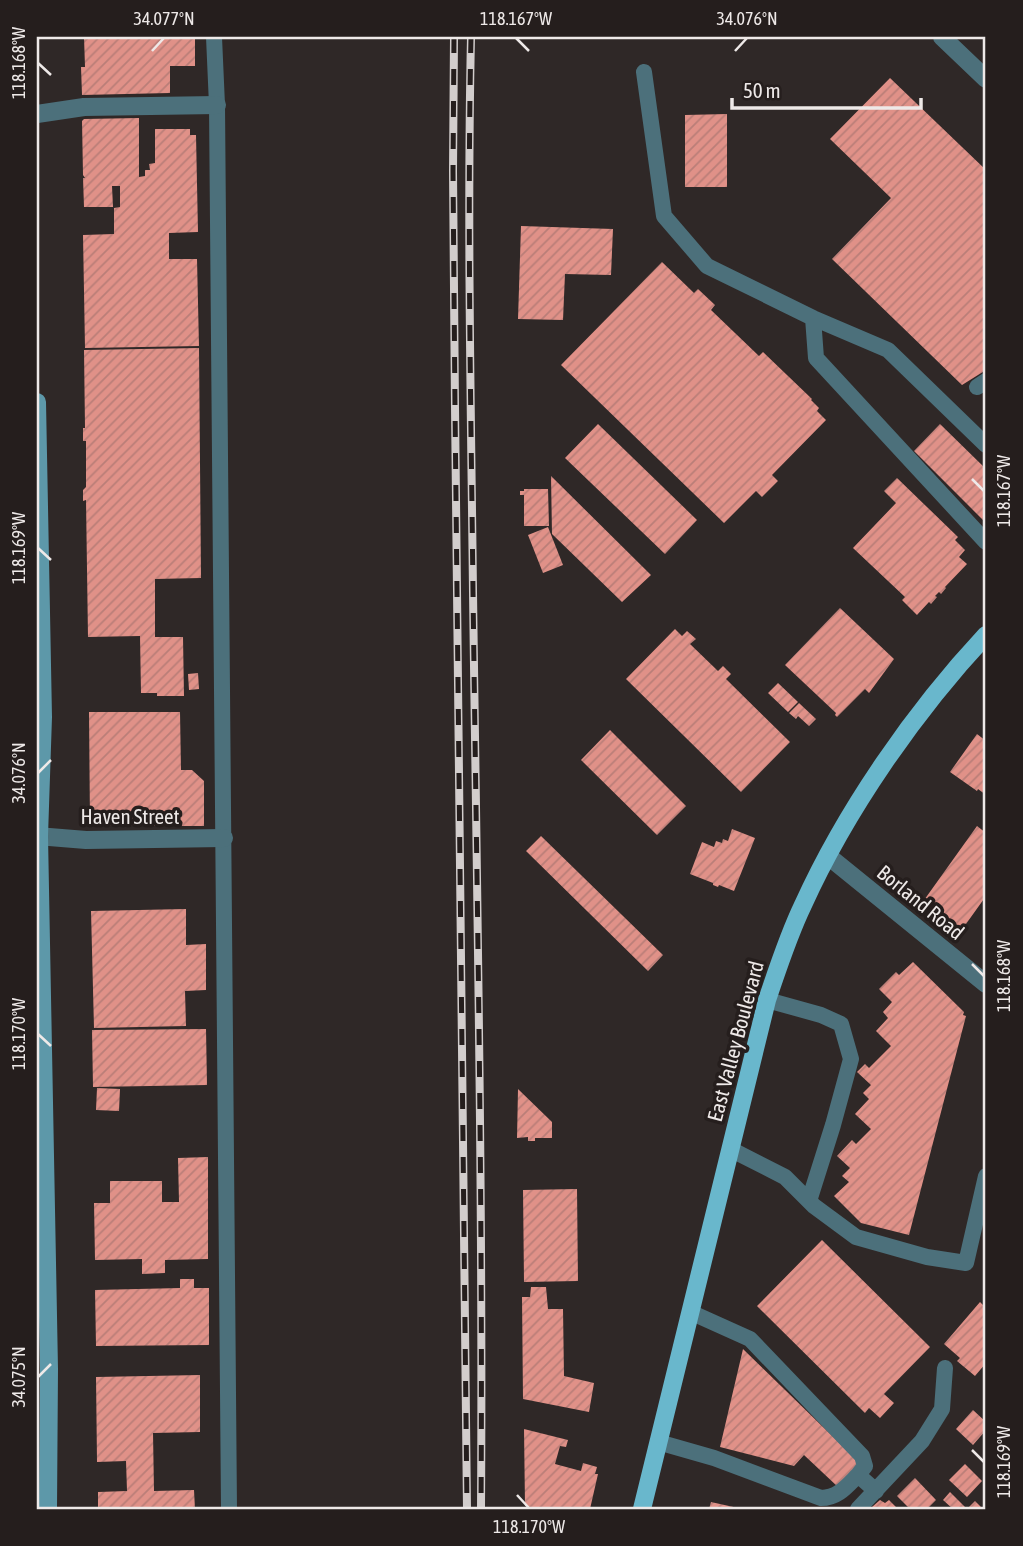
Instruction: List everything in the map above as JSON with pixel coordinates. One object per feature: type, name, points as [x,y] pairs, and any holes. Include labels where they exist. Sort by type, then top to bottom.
[{"type":"main road","points":[[37,402],[43,1369],[48,1509]]},
{"type":"main road","name":"East Valley Boulevard","points":[[642,1509],[766,1000],[802,905],[856,807],[889,757],[935,695],[986,635]]},
{"type":"street","points":[[942,37],[986,79]]},
{"type":"street","points":[[37,114],[84,107],[218,105]]},
{"type":"street","name":"Haven Street","points":[[38,836],[86,840],[224,838]]},
{"type":"street","name":"Borland Road","points":[[828,856],[986,984]]},
{"type":"lane","points":[[214,37],[218,105],[229,1509]]},
{"type":"lane","points":[[643,72],[664,216],[707,266],[813,318],[888,350],[986,446]]},
{"type":"lane","points":[[813,318],[816,358],[986,542]]},
{"type":"lane","points":[[766,1000],[821,1015],[841,1024],[851,1059],[809,1201]]},
{"type":"lane","points":[[730,1149],[785,1177],[809,1201],[856,1237],[927,1258],[966,1263],[986,1176]]},
{"type":"lane","points":[[658,1442],[714,1458],[821,1498],[832,1498],[842,1491],[865,1465],[862,1456],[750,1339],[690,1312]]},
{"type":"lane","points":[[858,1509],[922,1441],[943,1409],[945,1368]]},
{"type":"lane","points":[[858,1475],[876,1491]]},
{"type":"building","points":[[84,37],[195,37],[195,66],[170,66],[170,93],[82,95]]},
{"type":"building","points":[[890,78],[986,170],[986,370],[962,385],[832,259],[891,198],[830,139]]},
{"type":"building","points":[[727,114],[727,187],[685,187],[685,115]]},
{"type":"building","points":[[139,118],[139,177],[145,176],[145,170],[150,170],[149,164],[155,163],[155,129],[190,129],[190,135],[196,135],[198,232],[169,233],[169,259],[197,259],[199,346],[85,348],[83,235],[114,234],[114,208],[120,207],[120,186],[112,186],[113,207],[84,207],[82,121]]},
{"type":"building","points":[[521,226],[613,229],[611,275],[565,274],[563,320],[518,319]]},
{"type":"building","points":[[662,262],[694,293],[698,289],[715,305],[711,310],[759,356],[763,352],[812,399],[819,408],[817,411],[826,420],[772,475],[778,481],[762,497],[756,491],[724,523],[561,365]]},
{"type":"building","points":[[199,348],[201,578],[155,579],[155,637],[183,637],[184,696],[157,696],[157,693],[141,693],[140,636],[88,637],[86,500],[83,501],[83,490],[86,487],[86,441],[83,441],[84,350]]},
{"type":"building","points":[[598,424],[697,520],[665,554],[565,458]]},
{"type":"building","points":[[940,424],[986,469],[986,523],[914,451]]},
{"type":"building","points":[[551,476],[651,575],[622,602],[552,534]]},
{"type":"building","points":[[897,478],[958,537],[955,540],[965,550],[959,557],[967,564],[941,594],[939,592],[931,604],[929,602],[917,615],[902,600],[905,597],[853,548],[896,503],[884,491]]},
{"type":"building","points":[[548,489],[549,526],[524,526],[524,495],[520,495],[520,491]]},
{"type":"building","points":[[548,527],[563,565],[543,573],[528,535]]},
{"type":"building","points":[[840,608],[894,659],[869,693],[865,689],[837,717],[836,713],[785,665]]},
{"type":"building","points":[[675,629],[682,636],[687,631],[696,639],[690,644],[718,671],[723,666],[731,674],[726,679],[790,742],[741,792],[626,679]]},
{"type":"building","points":[[198,673],[199,689],[189,690],[188,674]]},
{"type":"building","points":[[778,683],[798,702],[788,712],[768,693]]},
{"type":"building","points":[[799,703],[816,719],[809,726],[798,716],[796,719],[789,713]]},
{"type":"building","points":[[89,712],[180,712],[181,770],[192,770],[204,781],[204,826],[90,826]]},
{"type":"building","points":[[610,730],[686,806],[657,835],[581,760]]},
{"type":"building","points":[[977,734],[986,741],[986,795],[950,772]]},
{"type":"building","points":[[977,826],[986,833],[986,896],[961,931],[922,903]]},
{"type":"building","points":[[732,829],[755,838],[734,891],[690,874],[702,842],[714,847],[716,841],[728,841]]},
{"type":"building","points":[[541,836],[663,955],[648,971],[526,851]]},
{"type":"building","points":[[186,909],[186,945],[206,944],[206,990],[185,991],[186,1026],[94,1028],[91,911]]},
{"type":"building","points":[[913,962],[966,1016],[909,1235],[861,1223],[834,1196],[849,1182],[842,1176],[850,1168],[837,1156],[852,1140],[856,1144],[871,1129],[855,1114],[869,1099],[863,1093],[871,1085],[857,1072],[865,1064],[869,1068],[891,1046],[876,1031],[888,1018],[883,1012],[892,1002],[879,989],[896,972],[899,975]]},
{"type":"building","points":[[206,1029],[207,1085],[93,1087],[92,1030]]},
{"type":"building","points":[[97,1088],[120,1089],[119,1111],[96,1110]]},
{"type":"building","points":[[518,1089],[552,1122],[552,1138],[535,1138],[535,1141],[528,1141],[528,1137],[517,1138]]},
{"type":"building","points":[[208,1157],[208,1259],[165,1260],[165,1273],[142,1274],[142,1259],[95,1260],[94,1203],[110,1203],[110,1181],[162,1181],[162,1202],[179,1202],[178,1158]]},
{"type":"building","points":[[577,1189],[578,1281],[524,1282],[523,1190]]},
{"type":"building","points":[[822,1240],[930,1347],[884,1394],[894,1403],[880,1418],[869,1408],[865,1413],[757,1306]]},
{"type":"building","points":[[180,1279],[194,1279],[194,1288],[209,1288],[209,1345],[96,1346],[95,1290],[180,1288]]},
{"type":"building","points":[[531,1287],[546,1287],[548,1309],[563,1309],[564,1376],[594,1383],[589,1412],[523,1399],[522,1297],[530,1297]]},
{"type":"building","points":[[980,1302],[986,1308],[986,1363],[975,1376],[957,1361],[960,1358],[944,1344]]},
{"type":"building","points":[[743,1349],[861,1464],[838,1487],[804,1455],[794,1466],[720,1447]]},
{"type":"building","points":[[200,1375],[200,1432],[153,1433],[154,1491],[194,1490],[195,1509],[98,1509],[98,1492],[127,1491],[126,1461],[97,1462],[96,1377]]},
{"type":"building","points":[[973,1410],[986,1422],[986,1430],[973,1445],[956,1429]]},
{"type":"building","points":[[524,1429],[568,1440],[566,1447],[560,1446],[555,1464],[581,1471],[583,1463],[597,1467],[595,1474],[598,1474],[590,1509],[540,1509],[525,1506]]},
{"type":"building","points":[[965,1464],[982,1481],[967,1497],[949,1480]]},
{"type":"building","points":[[915,1478],[936,1500],[927,1509],[910,1509],[897,1496]]},
{"type":"building","points":[[950,1492],[967,1509],[953,1509],[943,1500]]},
{"type":"building","points":[[880,1500],[885,1503],[889,1500],[898,1509],[874,1509],[872,1507]]},
{"type":"building","points":[[975,1501],[983,1509],[967,1509]]},
{"type":"building","points":[[711,1502],[738,1508],[738,1509],[709,1509]]},
{"type":"railway","points":[[454,37],[455,407],[467,1509]]},
{"type":"railway","points":[[471,37],[469,176],[481,1509]]}]
